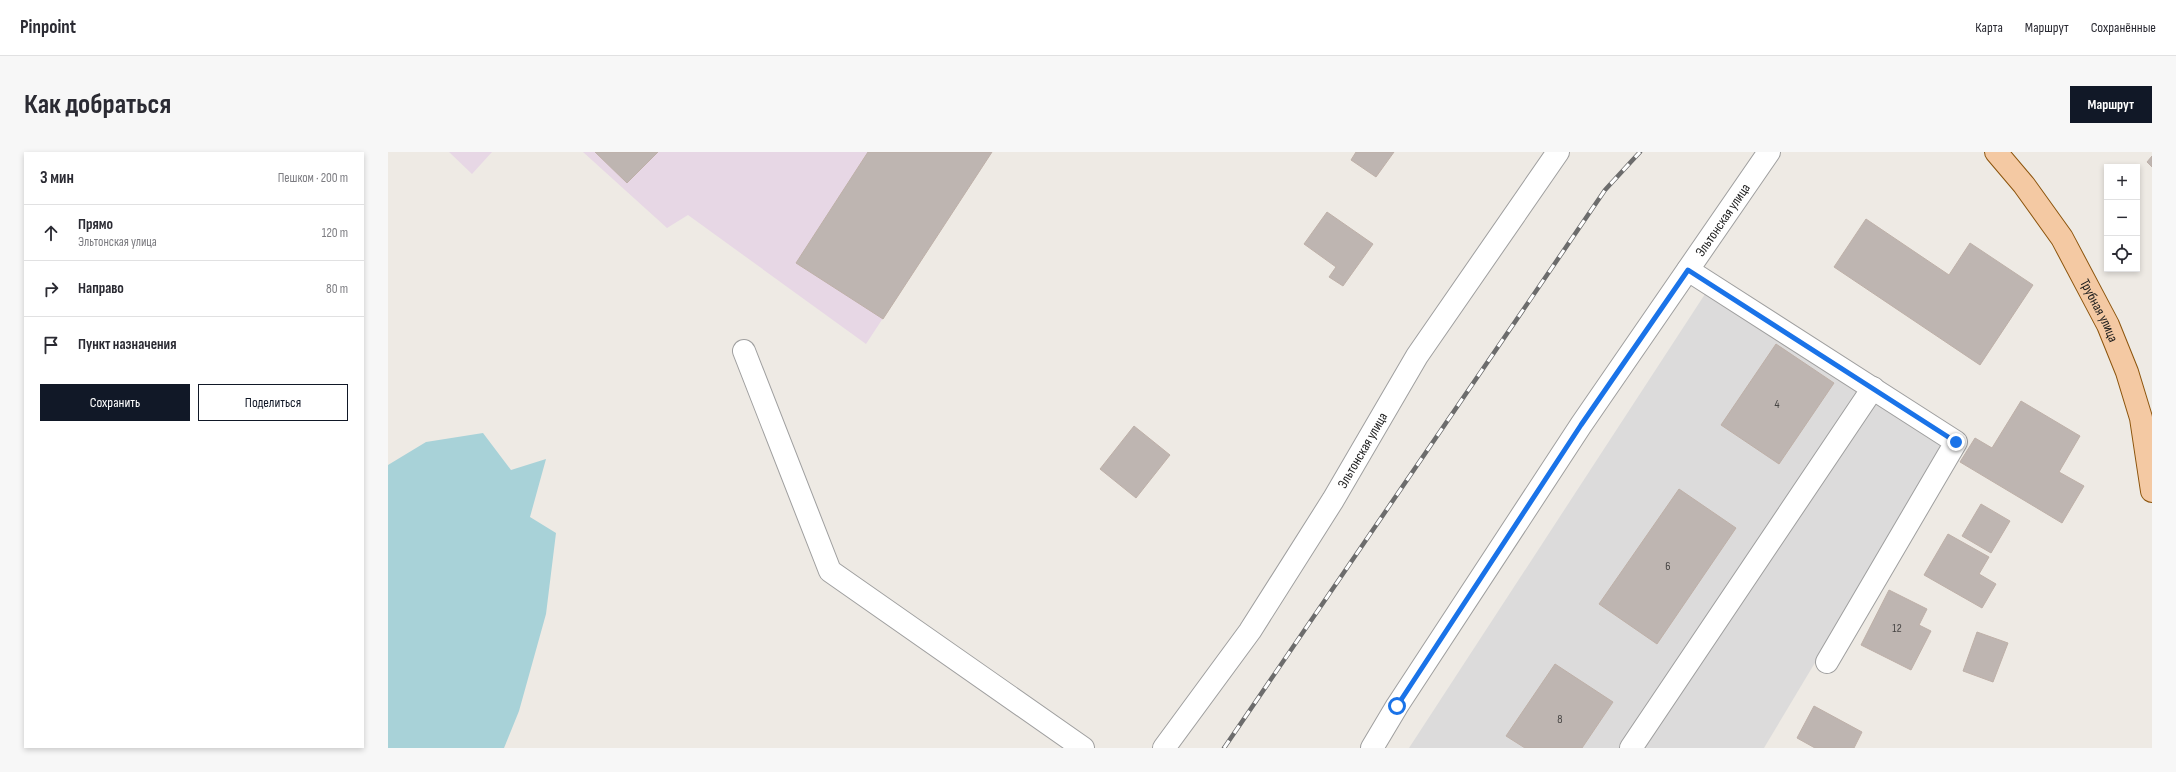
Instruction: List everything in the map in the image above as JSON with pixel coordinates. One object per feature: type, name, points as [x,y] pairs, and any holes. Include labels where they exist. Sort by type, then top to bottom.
[{"type":"main road","name":"Трубная улица","points":[[1996,152],[2033,196],[2062,238],[2108,325],[2127,372],[2141,418],[2152,491]]},
{"type":"street","name":"Эльтонская улица","points":[[1164,748],[1250,631],[1333,500],[1417,356],[1558,152]]},
{"type":"street","name":"Эльтонская улица","points":[[1372,748],[1397,706],[1581,425],[1769,152]]},
{"type":"street","points":[[1688,270],[1956,442],[1827,662]]},
{"type":"street","points":[[744,351],[830,572],[1083,748]]},
{"type":"street","points":[[1630,748],[1873,388]]},
{"type":"shaded area","points":[[449,152],[492,152],[472,174]]},
{"type":"shaded area","points":[[583,152],[992,152],[866,344],[688,215],[667,228]]},
{"type":"shaded area","points":[[1707,291],[1946,444],[1764,748],[1409,748]]},
{"type":"water","points":[[483,433],[511,470],[546,459],[530,517],[556,533],[546,614],[519,711],[504,748],[388,748],[388,465],[426,442]]},
{"type":"building","points":[[595,152],[658,152],[627,183]]},
{"type":"building","points":[[868,152],[992,152],[883,319],[796,263]]},
{"type":"building","points":[[1356,152],[1394,152],[1376,177],[1351,160]]},
{"type":"building","points":[[2152,156],[2152,167],[2147,162]]},
{"type":"building","points":[[1327,212],[1373,244],[1343,286],[1329,277],[1336,267],[1304,244]]},
{"type":"building","points":[[1866,219],[1949,275],[1970,243],[2033,285],[1980,365],[1834,267]]},
{"type":"building","points":[[1776,344],[1834,383],[1779,464],[1721,425]]},
{"type":"building","points":[[2021,401],[2080,436],[2059,472],[2084,486],[2062,523],[1960,462],[1975,438],[1992,448]]},
{"type":"building","points":[[1134,426],[1170,455],[1136,498],[1100,469]]},
{"type":"building","points":[[1679,489],[1736,528],[1657,644],[1599,604]]},
{"type":"building","points":[[1981,504],[2010,521],[1991,553],[1962,536]]},
{"type":"building","points":[[1948,534],[1989,557],[1979,574],[1996,584],[1982,608],[1924,575]]},
{"type":"building","points":[[1889,590],[1927,609],[1919,625],[1931,631],[1911,670],[1861,645]]},
{"type":"building","points":[[1977,632],[2008,643],[1993,682],[1963,671]]},
{"type":"building","points":[[1555,664],[1613,702],[1582,748],[1525,748],[1506,736]]},
{"type":"building","points":[[1814,706],[1862,732],[1854,748],[1815,748],[1797,738]]},
{"type":"railway","points":[[1224,748],[1605,190],[1640,152]]},
{"type":"route","points":[[1397,706],[1581,425],[1688,270],[1956,442]]}]
